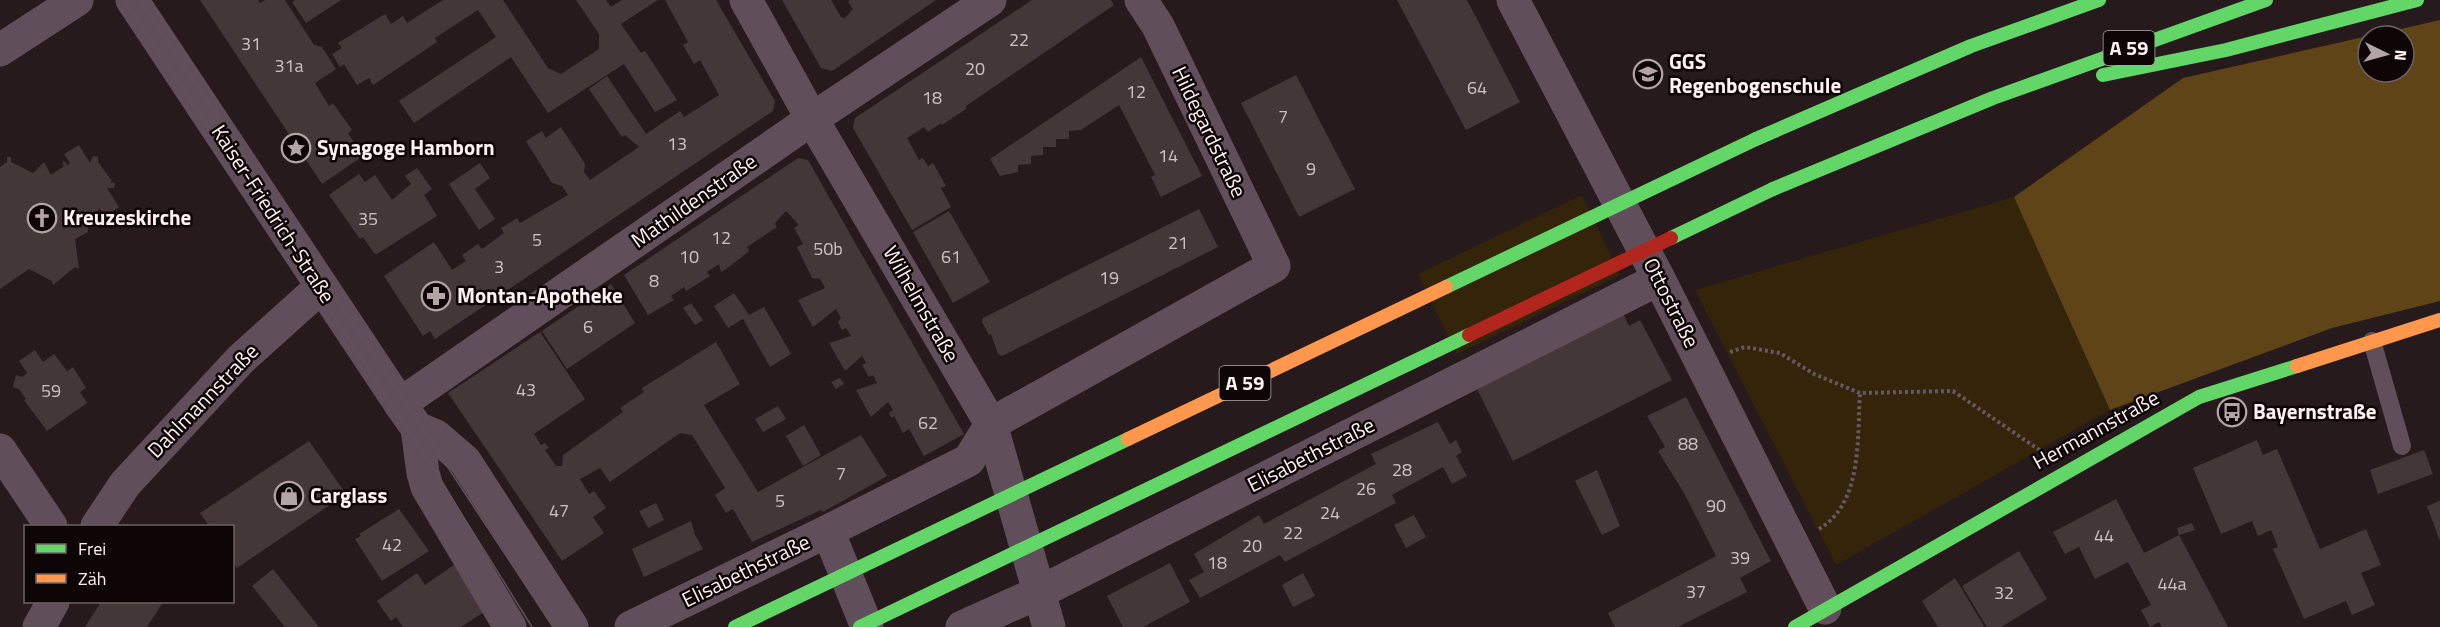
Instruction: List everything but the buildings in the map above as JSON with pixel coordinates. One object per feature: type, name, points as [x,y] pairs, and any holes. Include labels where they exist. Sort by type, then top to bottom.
[{"type":"main road","points":[[1971,46],[2058,0]]},
{"type":"main road","name":"A 59","points":[[735,627],[1756,139],[1971,46],[2099,0]]},
{"type":"main road","name":"A 59","points":[[860,627],[1773,189],[1993,98],[2266,0]]},
{"type":"main road","points":[[1993,98],[2226,50],[2417,0]]},
{"type":"main road","name":"Hermannstraße","points":[[1796,627],[2199,397],[2440,320]]},
{"type":"street","points":[[0,50],[77,0]]},
{"type":"street","name":"Kaiser-Friedrich-Straße","points":[[132,0],[409,416],[465,461],[572,627]]},
{"type":"street","name":"Wilhelmstraße","points":[[746,0],[812,119],[991,424],[1049,627]]},
{"type":"street","name":"Mathildenstraße","points":[[409,416],[812,119],[990,0]]},
{"type":"street","name":"Hildegardstraße","points":[[1141,0],[1158,26],[1274,266]]},
{"type":"street","name":"Ottostraße","points":[[1513,0],[1659,279],[1825,609]]},
{"type":"street","name":"Elisabethstraße","points":[[631,627],[969,460],[991,424],[1274,266]]},
{"type":"street","name":"Elisabethstraße","points":[[962,627],[1038,592],[1659,279]]},
{"type":"street","name":"Dahlmannstraße","points":[[98,525],[125,484],[233,367],[321,287]]},
{"type":"street","name":"Kaiser-Friedrich-Straße","points":[[409,416],[427,487],[510,627]]},
{"type":"street","points":[[0,450],[50,525]]},
{"type":"street","name":"Elisabethstraße","points":[[828,531],[867,627]]},
{"type":"street","points":[[39,627],[52,603]]},
{"type":"lane","points":[[2372,341],[2402,446]]},
{"type":"path","points":[[1702,366],[1745,347],[1780,353],[1814,374],[1860,393],[1953,391],[2069,470]]},
{"type":"path","points":[[1793,545],[1830,522],[1852,485],[1860,393]]},
{"type":"shaded area","points":[[2440,20],[2440,301],[2332,328],[2110,410],[2014,197],[2183,78],[2356,39],[2356,84],[2416,84],[2416,25]]},
{"type":"shaded area","points":[[1582,195],[1620,275],[1457,354],[1418,274]]},
{"type":"shaded area","points":[[2014,197],[2110,410],[1836,565],[1695,290]]},
{"type":"tram line","points":[[124,0],[418,444],[532,627]]},
{"type":"tram line","points":[[140,0],[553,627]]},
{"type":"traffic: fast","points":[[1756,139],[1971,46],[2099,0]]},
{"type":"traffic: fast","points":[[1773,189],[1993,98],[2266,0]]},
{"type":"traffic: fast","points":[[2103,75],[2226,50],[2417,0]]},
{"type":"traffic: fast","points":[[1446,287],[1756,139]]},
{"type":"traffic: fast","points":[[1671,238],[1773,189]]},
{"type":"traffic: fast","points":[[860,627],[1469,335]]},
{"type":"traffic: fast","points":[[1795,627],[2199,397],[2297,366]]},
{"type":"traffic: fast","points":[[735,627],[1128,439]]},
{"type":"traffic: slow","points":[[1128,439],[1446,287]]},
{"type":"traffic: slow","points":[[2297,366],[2440,320]]},
{"type":"traffic: jam","points":[[1469,335],[1671,238]]},
{"type":"place","name":"GGS Regenbogenschule","points":[[1648,74]]},
{"type":"place","name":"Synagoge Hamborn","points":[[296,148]]},
{"type":"place","name":"Kreuzeskirche","points":[[42,218]]},
{"type":"place","name":"Montan-Apotheke","points":[[436,296]]},
{"type":"place","name":"Bayernstraße","points":[[2232,412]]},
{"type":"place","name":"Carglass","points":[[289,496]]}]
